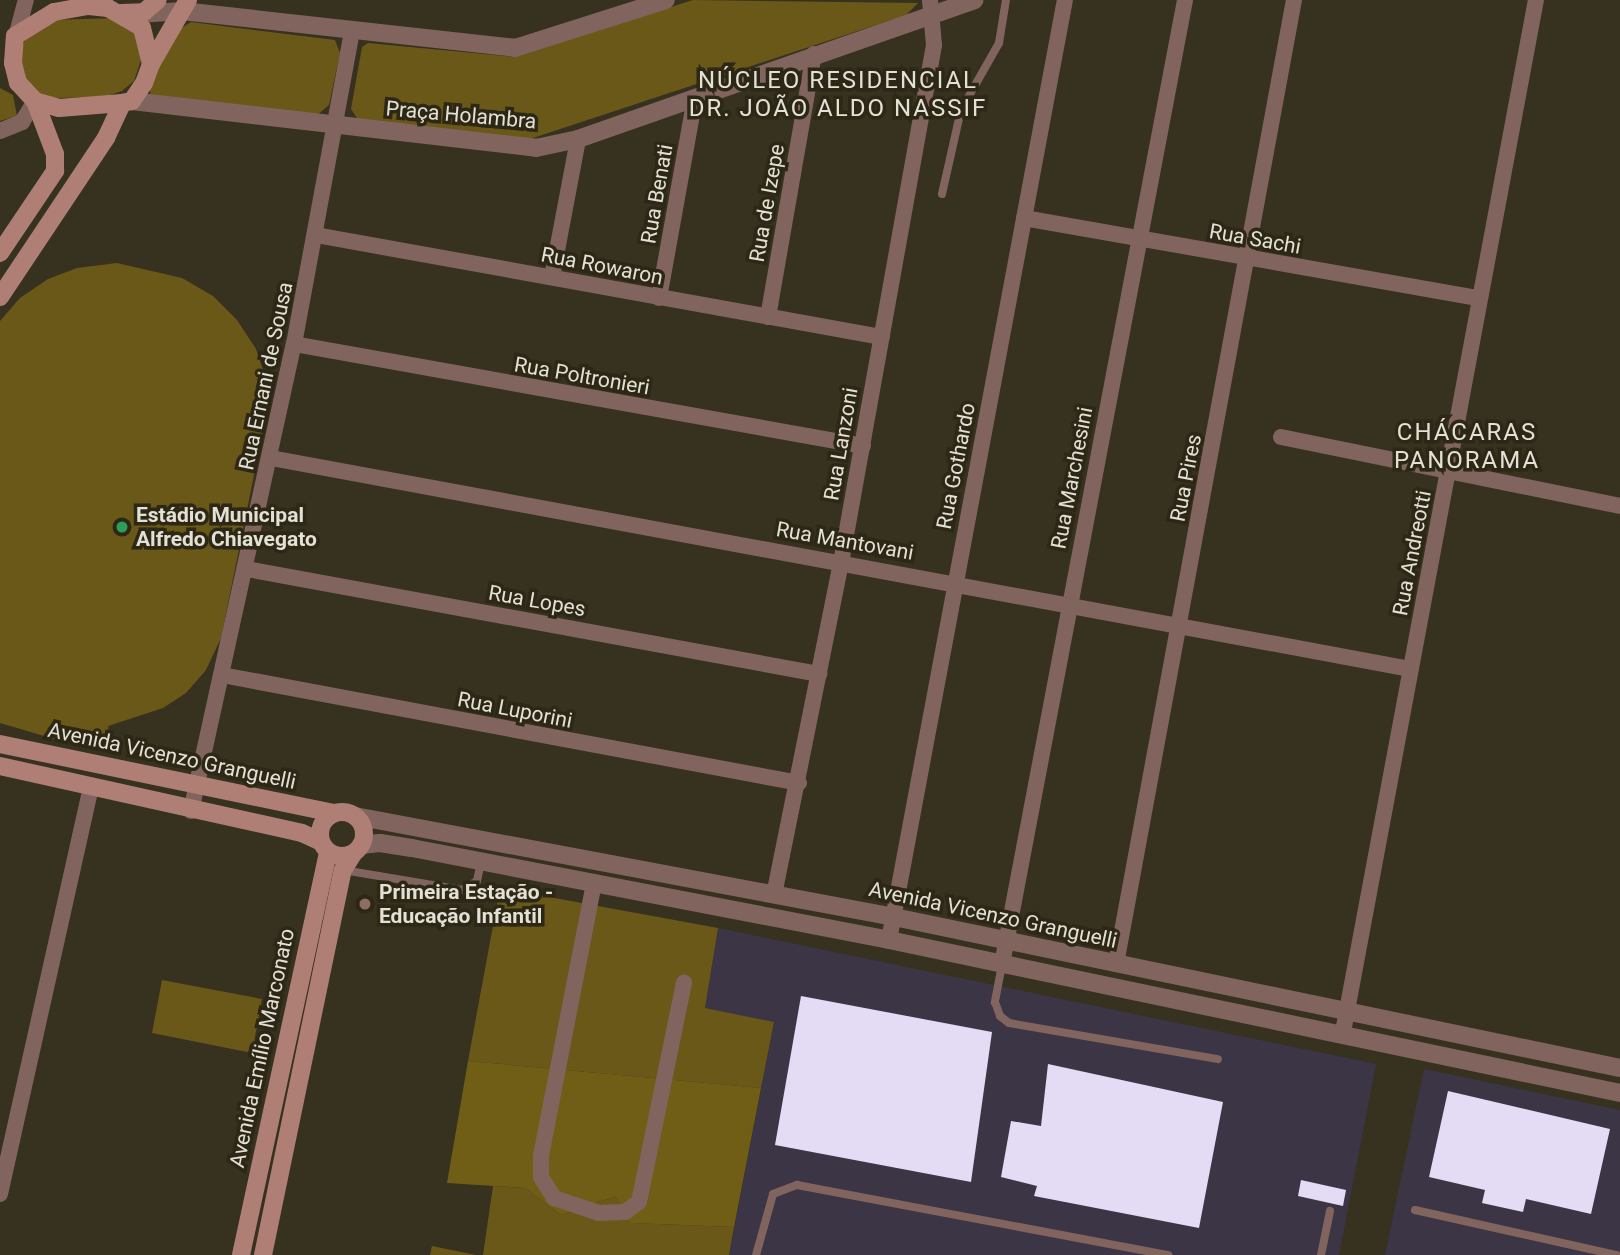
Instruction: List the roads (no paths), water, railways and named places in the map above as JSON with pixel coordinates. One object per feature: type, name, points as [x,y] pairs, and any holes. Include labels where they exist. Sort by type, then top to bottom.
[{"type":"main road","points":[[127,102],[59,108],[35,101],[9,80],[13,63],[11,35],[60,5],[99,7],[129,13],[158,0]]},
{"type":"main road","points":[[0,297],[106,138],[185,5]]},
{"type":"main road","points":[[129,13],[142,28],[151,64]]},
{"type":"main road","points":[[0,253],[55,171],[55,154],[35,101]]},
{"type":"main road","name":"Avenida Vicenzo Granguelli","points":[[0,744],[355,816]]},
{"type":"main road","points":[[0,766],[191,811],[302,833],[340,856],[357,849],[363,826],[355,816]]},
{"type":"main road","points":[[324,846],[323,822],[334,813]]},
{"type":"main road","name":"Avenida Emílio Marconato","points":[[241,1255],[324,846]]},
{"type":"main road","name":"Avenida Emílio Marconato","points":[[263,1255],[343,870],[357,849]]},
{"type":"street","points":[[11,35],[26,0]]},
{"type":"street","points":[[129,13],[185,5],[352,30],[516,48],[666,0]]},
{"type":"street","name":"Praça Holambra","points":[[127,102],[514,148],[578,138],[814,54],[931,7],[974,0]]},
{"type":"street","name":"Rua Gothardo","points":[[889,940],[1065,0]]},
{"type":"street","name":"Rua Marchesini","points":[[1002,964],[1185,0]]},
{"type":"street","name":"Rua Pires","points":[[1116,964],[1249,259],[1294,0]]},
{"type":"street","name":"Rua Andreotti","points":[[1343,1032],[1450,472],[1478,299],[1536,0]]},
{"type":"street","name":"Rua Lanzoni","points":[[774,895],[799,783],[841,563],[934,45],[931,7]]},
{"type":"street","name":"Rua Ernani de Sousa","points":[[191,811],[271,458],[316,235],[352,30]]},
{"type":"street","name":"Rua de Izepe","points":[[768,317],[814,54]]},
{"type":"street","name":"Rua Benati","points":[[659,298],[695,97]]},
{"type":"street","points":[[0,131],[22,122],[35,101]]},
{"type":"street","points":[[552,277],[578,138]]},
{"type":"street","name":"Rua Sachi","points":[[1024,218],[1478,299]]},
{"type":"street","name":"Rua Rowaron","points":[[316,235],[882,337]]},
{"type":"street","name":"Rua Poltronieri","points":[[294,344],[863,446]]},
{"type":"street","points":[[1281,437],[1620,506]]},
{"type":"street","name":"Rua Mantovani","points":[[271,458],[956,582],[1069,605],[1180,623],[1411,669]]},
{"type":"street","name":"Rua Lopes","points":[[247,569],[819,674]]},
{"type":"street","name":"Rua Luporini","points":[[222,676],[799,783]]},
{"type":"street","points":[[0,1194],[3,1163],[91,787]]},
{"type":"street","name":"Avenida Vicenzo Granguelli","points":[[355,816],[894,918],[1620,1068]]},
{"type":"street","points":[[357,849],[380,843],[481,861],[1343,1032],[1620,1093]]},
{"type":"street","points":[[594,883],[541,1155],[541,1177],[554,1198],[599,1213],[625,1212],[639,1202],[684,983]]},
{"type":"street","points":[[1521,1071],[1525,1049]]},
{"type":"lane","points":[[942,194],[961,110],[999,43],[1006,0]]},
{"type":"lane","points":[[343,870],[462,890],[477,881],[481,861]]},
{"type":"lane","points":[[1002,964],[995,1002],[1000,1016],[1009,1023],[1219,1059]]},
{"type":"lane","points":[[1407,1047],[1412,1023]]},
{"type":"lane","points":[[756,1255],[766,1205],[773,1194],[797,1185],[1168,1255]]},
{"type":"lane","points":[[1415,1210],[1617,1255]]},
{"type":"lane","points":[[1321,1255],[1330,1211]]},
{"type":"place","name":"Estádio Municipal Alfredo Chiavegato","points":[[122,527]]},
{"type":"place","name":"Primeira Estação - Educação Infantil","points":[[365,904]]},
{"type":"district","name":"NÚCLEO RESIDENCIAL DR. JOÃO ALDO NASSIF","points":[[838,95]]},
{"type":"district","name":"CHÁCARAS PANORAMA","points":[[1467,447]]}]
